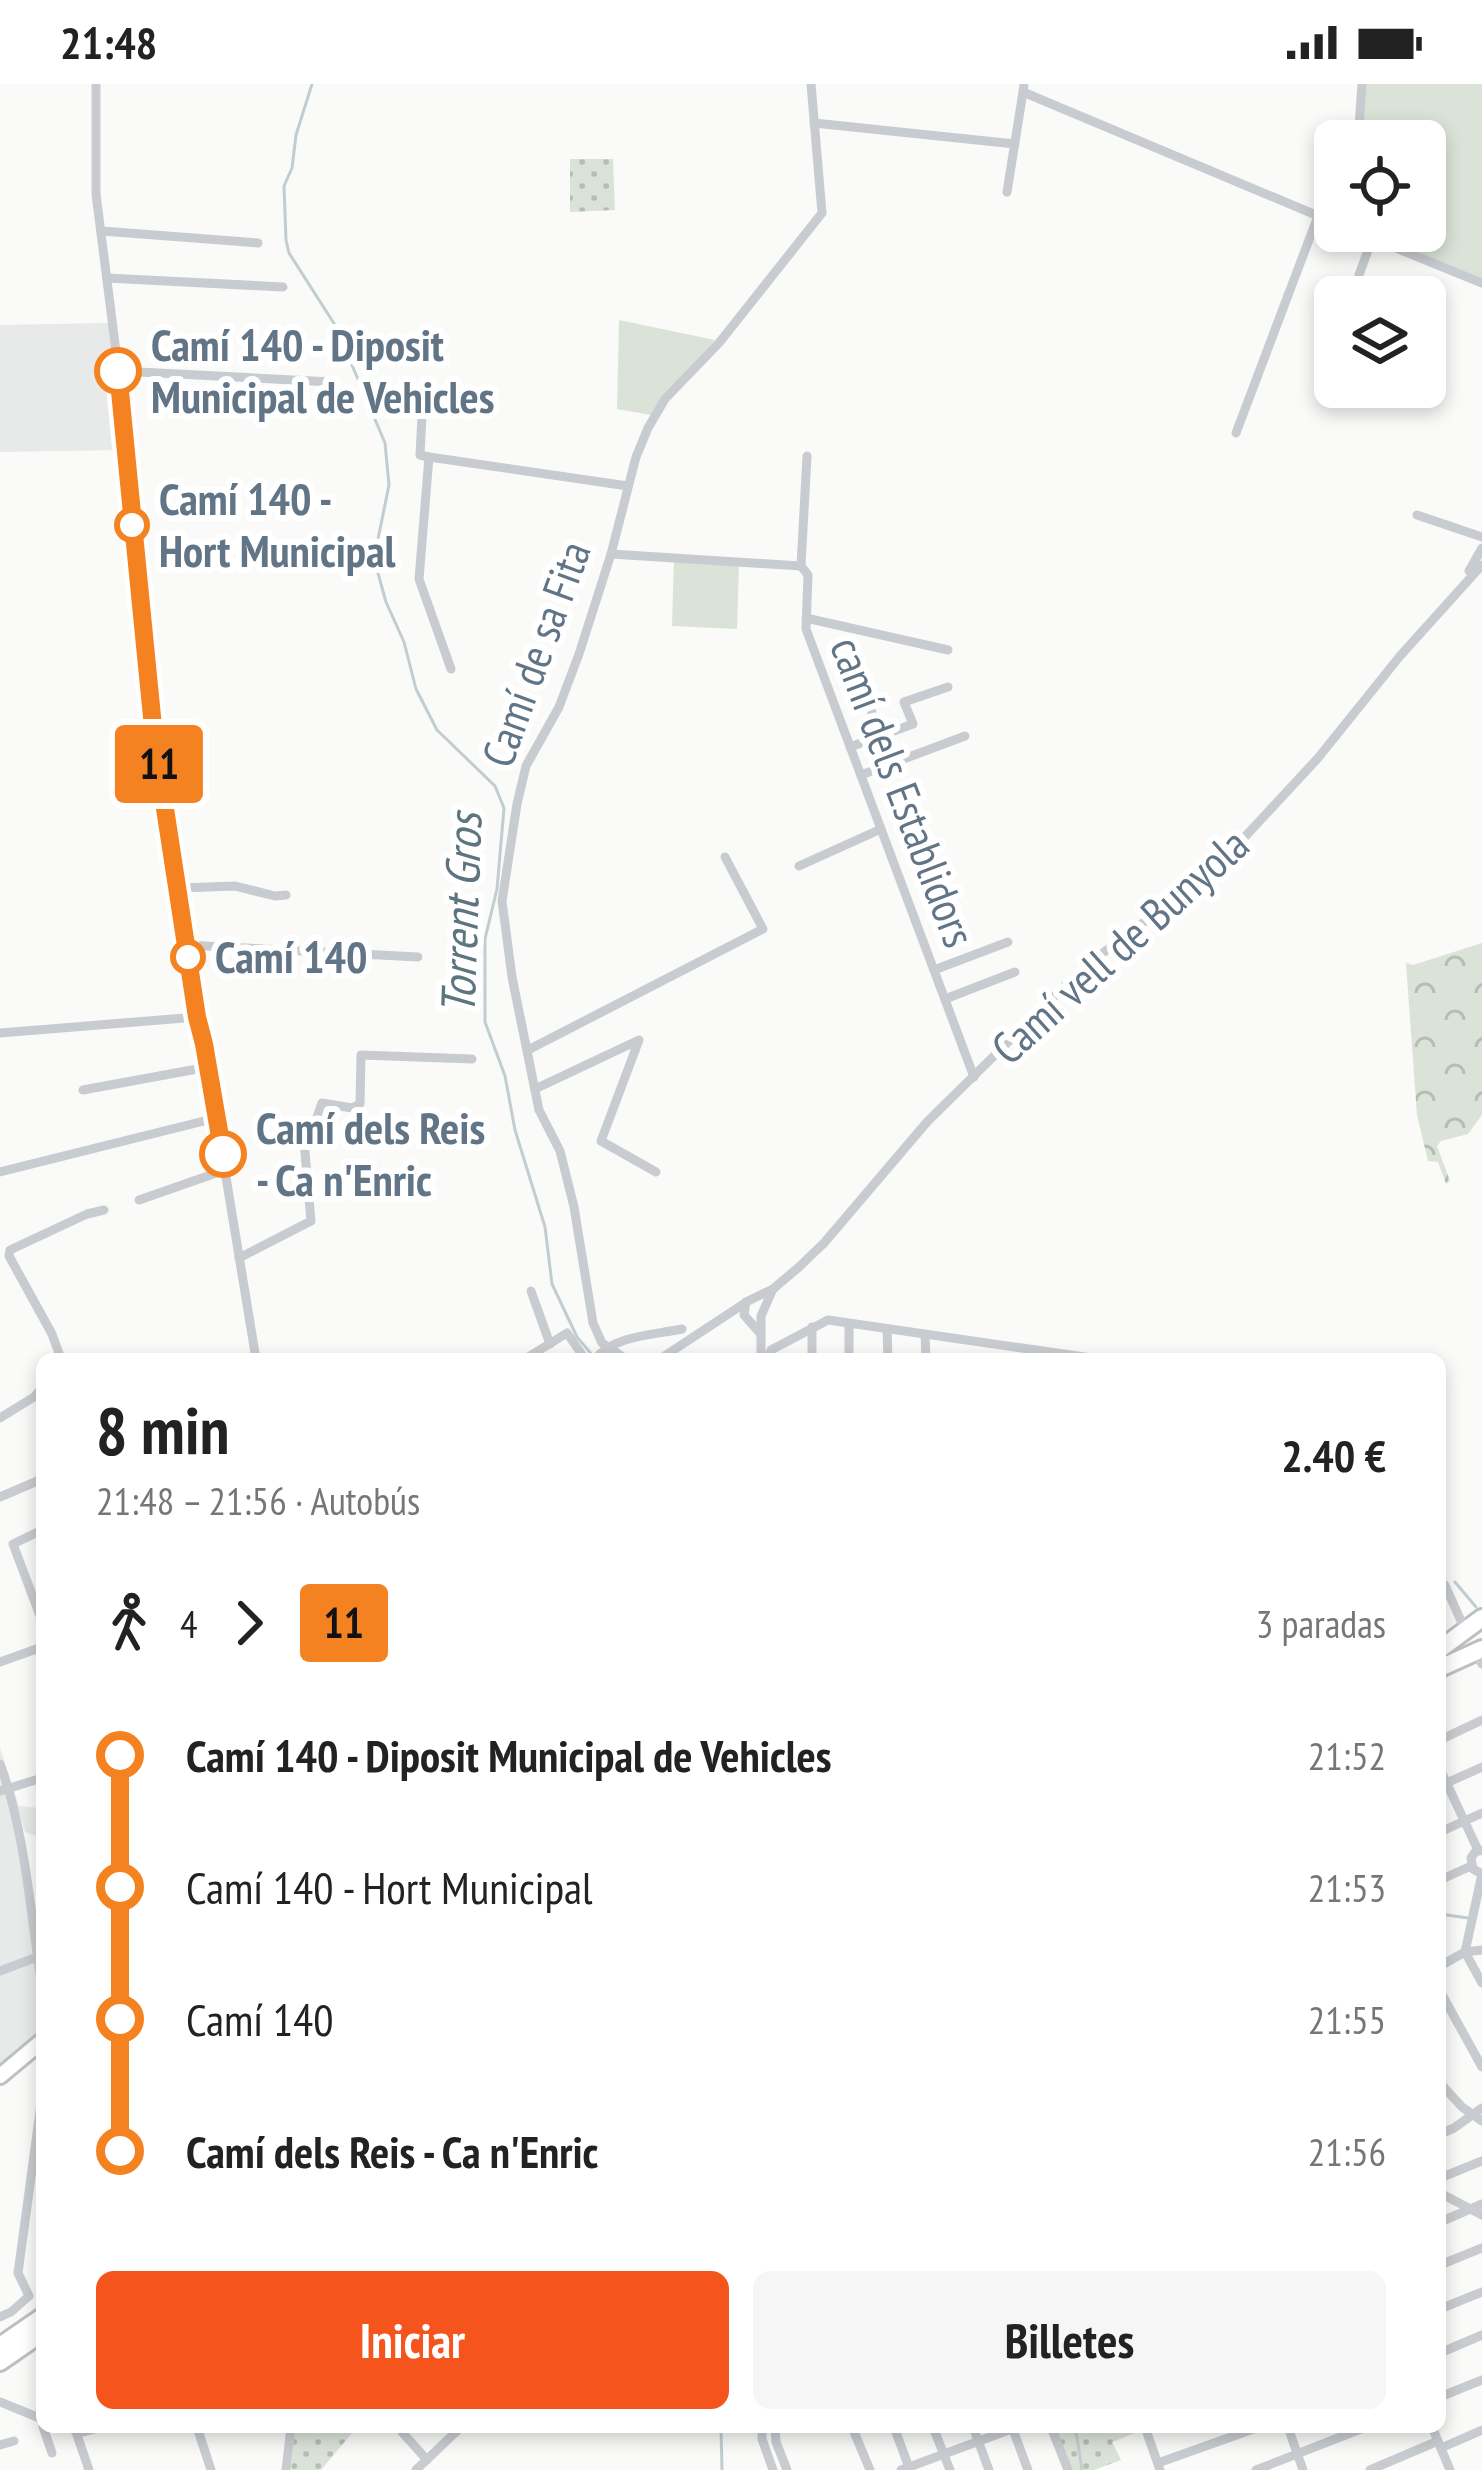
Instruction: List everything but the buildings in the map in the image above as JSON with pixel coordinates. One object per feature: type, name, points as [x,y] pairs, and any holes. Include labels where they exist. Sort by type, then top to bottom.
[{"type":"highway","points":[[1446,1635],[1482,1609]]},
{"type":"highway","points":[[1446,1646],[1482,1618]]},
{"type":"highway","points":[[1446,1649],[1482,1634]]},
{"type":"highway","points":[[1446,1665],[1482,1649]]},
{"type":"highway","points":[[0,2346],[36,2321]]},
{"type":"highway","points":[[0,2362],[36,2337]]},
{"type":"main road","points":[[0,2076],[36,2046]]},
{"type":"street","points":[[96,84],[96,194],[154,737],[255,1353]]},
{"type":"street","name":"Camí de sa Fita","points":[[601,1353],[560,1151],[539,1110],[512,977],[502,901],[517,804],[526,766],[568,684],[642,442],[665,399],[719,343],[822,214],[811,84]]},
{"type":"street","points":[[1359,120],[1362,84]]},
{"type":"street","points":[[1007,192],[1024,88],[1314,215]]},
{"type":"street","points":[[814,123],[1015,144]]},
{"type":"street","points":[[1236,433],[1314,228]]},
{"type":"street","points":[[102,231],[259,243]]},
{"type":"street","points":[[1359,275],[1367,252]]},
{"type":"street","points":[[1404,252],[1482,283]]},
{"type":"street","points":[[107,278],[283,287]]},
{"type":"street","points":[[118,371],[332,382]]},
{"type":"street","points":[[388,391],[422,396],[420,455],[628,486]]},
{"type":"street","name":"camí dels Establidors","points":[[807,455],[801,566],[808,575],[806,629],[974,1077]]},
{"type":"street","points":[[429,457],[419,579],[451,669]]},
{"type":"street","points":[[1417,514],[1482,537]]},
{"type":"street","points":[[1456,591],[1482,548]]},
{"type":"street","points":[[611,554],[801,566]]},
{"type":"street","points":[[1456,591],[1481,568]]},
{"type":"street","name":"Camí vell de Bunyola","points":[[755,1314],[772,1289],[824,1243],[927,1122],[1100,955],[1216,868],[1318,758],[1456,591]]},
{"type":"street","points":[[806,618],[948,650]]},
{"type":"street","points":[[850,655],[881,736]]},
{"type":"street","points":[[850,747],[913,724],[904,702],[948,687]]},
{"type":"street","points":[[861,775],[965,736]]},
{"type":"street","points":[[799,866],[881,829]]},
{"type":"street","points":[[528,1050],[763,929],[725,857]]},
{"type":"street","points":[[179,888],[235,886],[286,896]]},
{"type":"street","points":[[934,970],[1008,942]]},
{"type":"street","points":[[186,945],[418,957]]},
{"type":"street","points":[[945,999],[1015,972]]},
{"type":"street","points":[[0,1033],[197,1017]]},
{"type":"street","points":[[535,1089],[639,1040],[601,1141],[656,1172]]},
{"type":"street","points":[[239,1258],[311,1221],[304,1141],[322,1103],[352,1108],[360,1104],[361,1055],[472,1059]]},
{"type":"street","points":[[83,1090],[208,1067]]},
{"type":"street","points":[[0,1172],[216,1118]]},
{"type":"street","points":[[139,1200],[225,1170]]},
{"type":"street","points":[[59,1353],[10,1250],[104,1210]]},
{"type":"street","name":"Camí vell de Bunyola","points":[[671,1353],[772,1289]]},
{"type":"street","points":[[531,1291],[550,1344]]},
{"type":"street","points":[[749,1300],[744,1305],[755,1314],[765,1353]]},
{"type":"street","points":[[731,1313],[755,1314]]},
{"type":"street","points":[[769,1353],[828,1321],[1054,1353]]},
{"type":"street","points":[[849,1324],[849,1353]]},
{"type":"street","points":[[812,1328],[812,1353]]},
{"type":"street","points":[[601,1353],[626,1340],[682,1329]]},
{"type":"street","points":[[887,1329],[888,1353]]},
{"type":"street","points":[[535,1353],[567,1333],[581,1353]]},
{"type":"street","points":[[925,1334],[926,1353]]},
{"type":"street","points":[[1006,1346],[1006,1353]]},
{"type":"street","points":[[668,1353],[675,1351]]},
{"type":"street","points":[[0,1418],[36,1394]]},
{"type":"street","points":[[0,1497],[36,1482]]},
{"type":"street","points":[[36,1533],[13,1544],[36,1605]]},
{"type":"street","points":[[1446,1587],[1461,1621]]},
{"type":"street","points":[[0,1662],[36,1649]]},
{"type":"street","points":[[1446,1737],[1482,1720]]},
{"type":"street","points":[[0,1764],[22,1850],[36,1944]]},
{"type":"street","points":[[1446,1783],[1482,1767]]},
{"type":"street","points":[[4,1790],[36,1780]]},
{"type":"street","points":[[1446,1790],[1480,1850],[1472,1855],[1471,1866]]},
{"type":"street","points":[[1446,1829],[1482,1813]]},
{"type":"street","points":[[1471,1866],[1482,1874],[1465,1952],[1482,1983]]},
{"type":"street","points":[[1446,1877],[1471,1866]]},
{"type":"street","points":[[1446,1963],[1465,1952],[1482,1950]]},
{"type":"street","points":[[0,1971],[36,1958]]},
{"type":"street","points":[[1446,2002],[1482,2067]]},
{"type":"street","points":[[1446,2090],[1477,2118]]},
{"type":"street","points":[[1446,2131],[1477,2118],[1482,2108]]},
{"type":"street","points":[[0,2318],[29,2296],[18,2273],[36,2140]]},
{"type":"street","points":[[1446,2176],[1482,2161]]},
{"type":"street","points":[[1446,2195],[1476,2206],[1482,2215]]},
{"type":"street","points":[[1446,2219],[1476,2206]]},
{"type":"street","points":[[1446,2263],[1482,2248]]},
{"type":"street","points":[[1446,2307],[1482,2292]]},
{"type":"street","points":[[1446,2350],[1482,2335]]},
{"type":"street","points":[[1446,2395],[1482,2380]]},
{"type":"street","points":[[0,2402],[36,2419]]},
{"type":"street","points":[[1370,2470],[1482,2431]]},
{"type":"street","points":[[46,2433],[52,2453]]},
{"type":"street","points":[[76,2433],[88,2470]]},
{"type":"street","points":[[199,2433],[211,2470]]},
{"type":"street","points":[[286,2470],[290,2433]]},
{"type":"street","points":[[403,2433],[427,2459]]},
{"type":"street","points":[[416,2470],[455,2433]]},
{"type":"street","points":[[762,2433],[773,2470]]},
{"type":"street","points":[[775,2433],[787,2470]]},
{"type":"street","points":[[855,2433],[870,2470]]},
{"type":"street","points":[[896,2433],[906,2469],[1000,2433]]},
{"type":"street","points":[[935,2433],[950,2470]]},
{"type":"street","points":[[975,2433],[989,2470]]},
{"type":"street","points":[[1016,2433],[1028,2470]]},
{"type":"street","points":[[1053,2433],[1068,2470]]},
{"type":"street","points":[[1147,2433],[1159,2467],[1244,2433]]},
{"type":"street","points":[[1290,2433],[1303,2470]]},
{"type":"street","points":[[1256,2470],[1351,2433]]},
{"type":"street","points":[[1435,2433],[1450,2470]]},
{"type":"street","points":[[0,2445],[14,2441]]},
{"type":"shaded area","points":[[109,323],[125,450],[0,452],[0,325]]},
{"type":"shaded area","points":[[0,1748],[19,1806],[36,1808],[36,1836],[25,1832],[20,1815],[36,1917],[36,2046],[0,2076]]},
{"type":"green space","points":[[1366,84],[1482,84],[1482,281],[1414,252],[1446,252],[1446,120],[1362,120]]},
{"type":"green space","points":[[570,159],[613,159],[615,210],[570,212]]},
{"type":"green space","points":[[619,320],[715,340],[651,415],[617,409]]},
{"type":"green space","points":[[674,560],[739,564],[737,629],[672,626]]},
{"type":"green space","points":[[1482,943],[1482,1115],[1468,1134],[1437,1146],[1450,1181],[1446,1184],[1438,1162],[1428,1161],[1417,1115],[1406,963],[1413,965]]},
{"type":"green space","points":[[294,2433],[352,2433],[321,2470],[291,2470]]},
{"type":"green space","points":[[1057,2433],[1135,2433],[1112,2442],[1121,2460],[1094,2470],[1072,2470]]},
{"type":"waterway","name":"Torrent Gros","points":[[312,84],[284,186],[286,240],[289,253],[335,325],[385,443],[389,485],[376,566],[416,689],[437,730],[495,786],[504,808],[497,889],[485,939],[485,1022],[505,1076],[515,1130],[545,1227],[552,1284],[577,1337],[591,1353]]},
{"type":"waterway","points":[[1455,1582],[1476,1607]]},
{"type":"waterway","points":[[1446,1915],[1468,1918]]},
{"type":"waterway","name":"Torrent Gros","points":[[721,2433],[722,2470]]},
{"type":"waterway","points":[[1075,2433],[1082,2470]]},
{"type":"bus line","name":"11","points":[[118,371],[154,737],[223,1154]]},
{"type":"place","name":"Camí 140 - Diposit Municipal de Vehicles","points":[[118,371]]},
{"type":"place","name":"Camí 140 - Hort Municipal","points":[[132,525]]},
{"type":"place","name":"Camí 140","points":[[188,957]]},
{"type":"place","name":"Camí dels Reis - Ca n'Enric","points":[[223,1154]]}]
